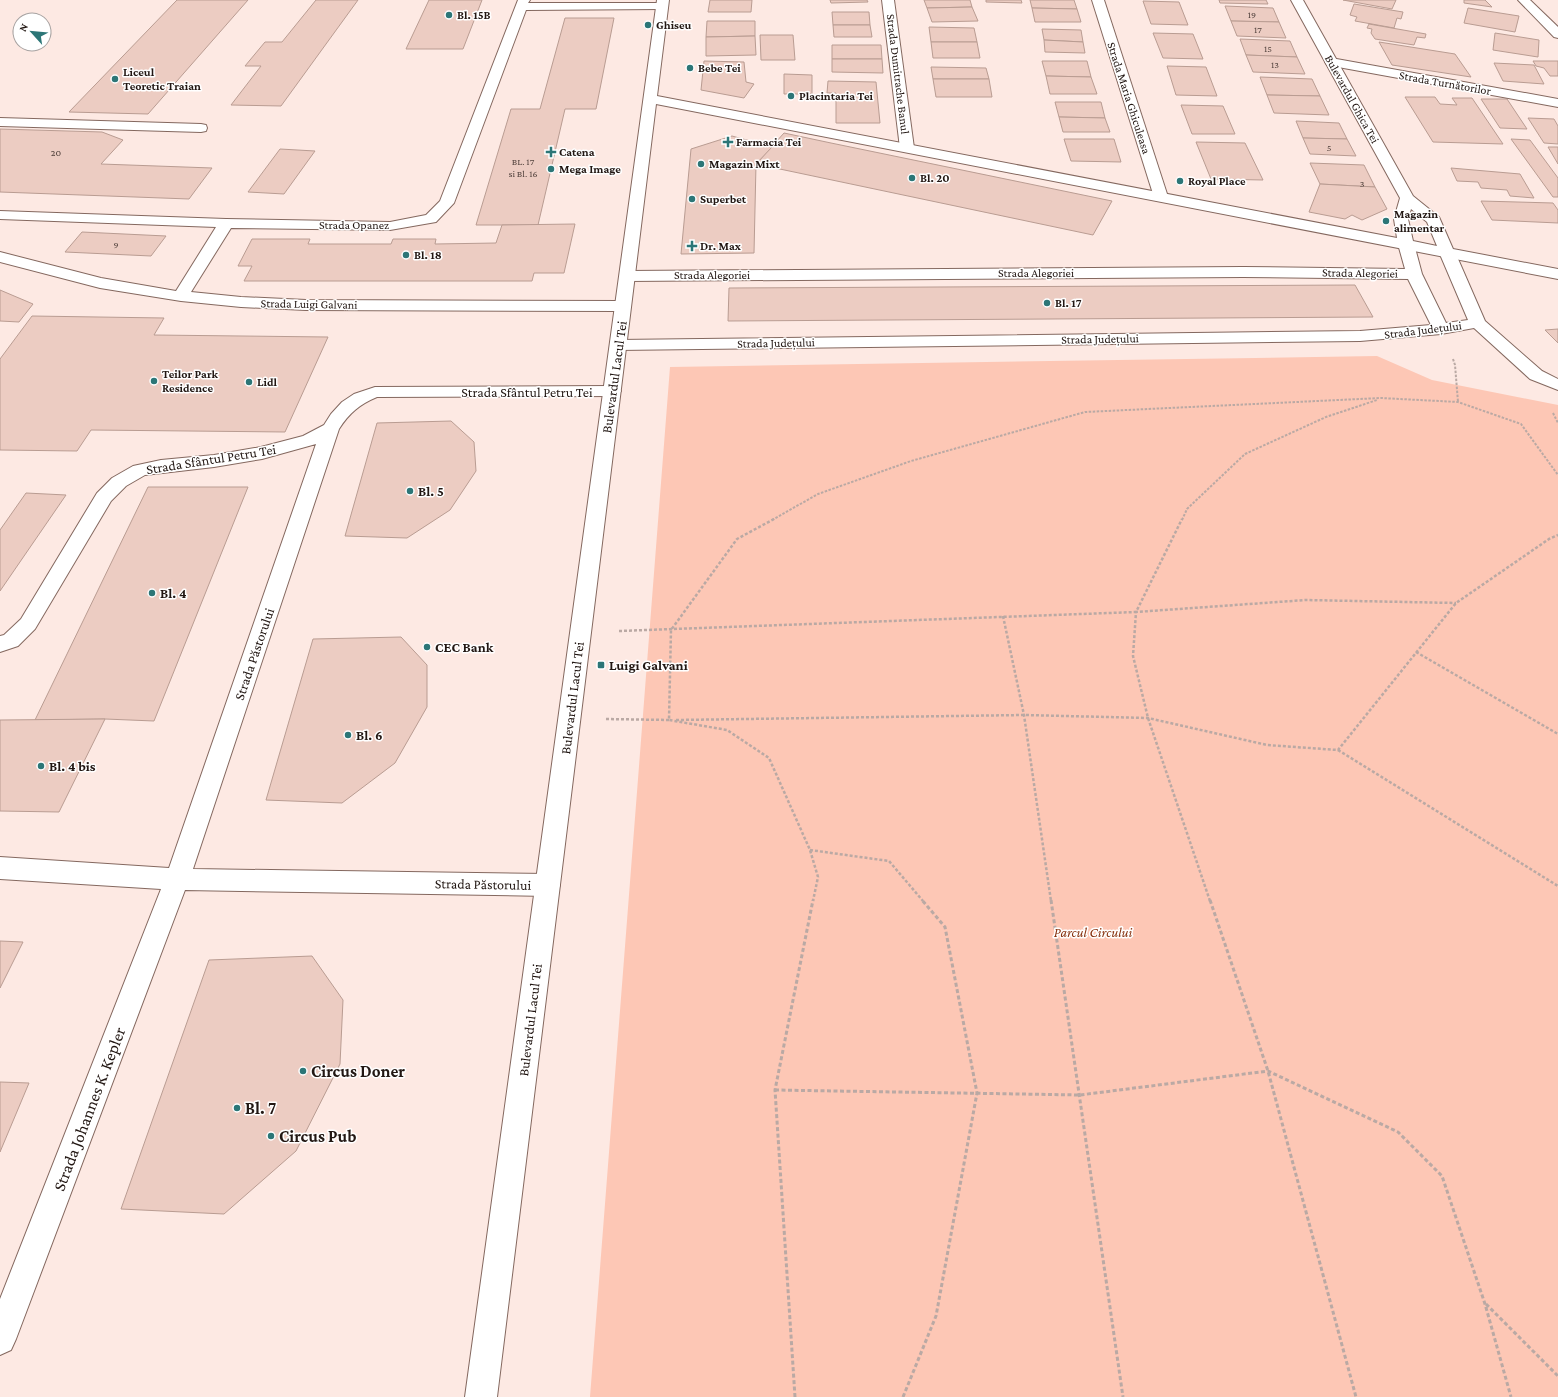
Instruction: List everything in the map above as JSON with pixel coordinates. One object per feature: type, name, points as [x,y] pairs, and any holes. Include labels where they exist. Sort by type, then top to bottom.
[{"type":"street","name":"Strada Dumitrache Banul","points":[[888,0],[907,148]]},
{"type":"street","name":"Strada Maria Ghiculeasa","points":[[1098,0],[1161,196]]},
{"type":"street","name":"Bulevardul Ghica Tei","points":[[1296,0],[1407,198],[1434,220],[1478,323]]},
{"type":"street","points":[[1524,0],[1558,34]]},
{"type":"street","name":"Strada Opanez","points":[[226,223],[390,226],[431,219],[447,203],[523,3],[663,3]]},
{"type":"street","name":"Bulevardul Lacul Tei","points":[[481,1397],[663,3]]},
{"type":"street","name":"Strada Turnătorilor","points":[[1331,62],[1558,103]]},
{"type":"street","points":[[651,99],[1161,196],[1558,274]]},
{"type":"street","points":[[1406,244],[1401,219],[1407,198]]},
{"type":"street","points":[[0,215],[226,223],[181,296]]},
{"type":"street","name":"Strada Alegoriei","points":[[628,276],[1243,272],[1414,274],[1406,244]]},
{"type":"street","name":"Strada Luigi Galvani","points":[[0,258],[100,283],[181,296],[241,302],[306,305],[623,306]]},
{"type":"street","points":[[1414,274],[1441,329]]},
{"type":"street","name":"Strada Județului","points":[[618,345],[1360,336],[1441,329],[1478,323],[1536,375],[1558,385]]},
{"type":"street","name":"Strada Sfântul Petru Tei","points":[[0,644],[11,640],[28,624],[104,497],[119,482],[140,470],[161,466],[214,461],[262,453],[309,440],[330,429],[337,418],[348,406],[360,398],[375,392],[612,391]]},
{"type":"street","name":"Strada Păstorului","points":[[177,878],[330,429]]},
{"type":"street","name":"Strada Păstorului","points":[[0,868],[177,878],[548,886]]},
{"type":"street","name":"Strada Johannes K. Kepler","points":[[0,1339],[177,878]]},
{"type":"lane","points":[[0,122],[201,128]]},
{"type":"path","points":[[1441,329],[1455,365],[1458,402]]},
{"type":"path","points":[[1356,1397],[1268,1071],[1148,718],[1133,656],[1136,612],[1187,509],[1245,454],[1326,417],[1381,398]]},
{"type":"path","points":[[669,720],[671,630],[737,539],[818,494],[911,460],[1085,412],[1381,398],[1458,402],[1521,424],[1558,475]]},
{"type":"path","points":[[1338,750],[1456,603],[1549,539],[1558,536]]},
{"type":"path","points":[[581,632],[671,630],[1136,612],[1306,600],[1456,603]]},
{"type":"path","points":[[1003,616],[1024,715],[1123,1397]]},
{"type":"path","points":[[1416,652],[1558,734]]},
{"type":"path","points":[[570,718],[669,720],[1024,715],[1148,718],[1267,745],[1338,750],[1558,886]]},
{"type":"path","points":[[669,720],[727,730],[770,758],[810,850],[818,877],[775,1090],[795,1397]]},
{"type":"path","points":[[810,850],[889,861],[945,927],[977,1093],[936,1316],[902,1397]]},
{"type":"path","points":[[775,1090],[1080,1095],[1268,1071],[1398,1132],[1442,1176],[1485,1304],[1511,1397]]},
{"type":"path","points":[[1485,1304],[1558,1376]]},
{"type":"green space","name":"Parcul Circului","points":[[1377,356],[1432,380],[1558,405],[1558,1397],[590,1397],[670,367]]},
{"type":"building","points":[[177,0],[248,0],[148,114],[69,112]]},
{"type":"building","points":[[316,0],[358,0],[281,106],[231,105],[261,66],[245,66],[265,42],[282,42]]},
{"type":"building","name":"Bl. 15B","points":[[429,0],[482,0],[463,49],[406,49]]},
{"type":"building","points":[[710,0],[752,0],[751,12],[708,12]]},
{"type":"building","points":[[830,0],[867,0],[868,2],[831,3]]},
{"type":"building","points":[[924,0],[970,0],[972,7],[927,8]]},
{"type":"building","points":[[986,0],[1021,0],[1022,3],[986,2]]},
{"type":"building","points":[[1030,0],[1074,0],[1077,9],[1032,8]]},
{"type":"building","points":[[1219,0],[1266,0],[1268,4],[1220,3]]},
{"type":"building","points":[[1343,0],[1396,0],[1392,9]]},
{"type":"building","points":[[1464,0],[1485,0],[1492,7],[1464,3]]},
{"type":"building","points":[[1143,1],[1179,2],[1188,25],[1151,24]]},
{"type":"building","points":[[1354,4],[1403,12],[1401,19],[1397,18],[1394,28],[1355,21],[1357,17],[1350,15]]},
{"type":"building","points":[[1225,6],[1273,8],[1279,22],[1231,21]]},
{"type":"building","points":[[972,7],[978,21],[932,22],[927,8]]},
{"type":"building","points":[[1032,8],[1077,9],[1081,22],[1035,22]]},
{"type":"building","points":[[1468,8],[1519,16],[1515,32],[1464,23]]},
{"type":"building","points":[[832,12],[869,12],[870,25],[833,25]]},
{"type":"building","points":[[565,18],[614,18],[596,109],[565,109],[538,225],[476,225],[511,109],[540,109]]},
{"type":"building","points":[[707,21],[755,21],[755,36],[706,37]]},
{"type":"building","points":[[1231,21],[1279,22],[1286,38],[1237,36]]},
{"type":"building","points":[[1369,24],[1426,34],[1425,38],[1417,37],[1414,45],[1375,39],[1371,33],[1372,29],[1367,28]]},
{"type":"building","points":[[833,25],[870,25],[872,37],[834,37]]},
{"type":"building","points":[[929,27],[974,28],[977,42],[931,42]]},
{"type":"building","points":[[1042,29],[1081,30],[1083,42],[1044,40]]},
{"type":"building","points":[[1153,33],[1193,34],[1203,59],[1163,58]]},
{"type":"building","points":[[1495,33],[1539,40],[1538,57],[1493,50]]},
{"type":"building","points":[[760,35],[793,35],[795,60],[761,60]]},
{"type":"building","points":[[755,36],[756,55],[706,56],[706,37]]},
{"type":"building","points":[[1240,39],[1290,41],[1297,57],[1246,55]]},
{"type":"building","points":[[1044,40],[1083,42],[1085,53],[1045,52]]},
{"type":"building","points":[[931,42],[977,42],[980,58],[933,58]]},
{"type":"building","points":[[1379,42],[1455,54],[1471,77],[1392,65]]},
{"type":"building","points":[[832,45],[881,45],[882,59],[832,59]]},
{"type":"building","points":[[1246,55],[1297,57],[1305,74],[1253,72]]},
{"type":"building","points":[[832,59],[882,59],[883,73],[832,72]]},
{"type":"building","points":[[704,61],[744,62],[746,82],[754,84],[744,98],[701,90]]},
{"type":"building","points":[[1042,61],[1087,61],[1091,77],[1046,76]]},
{"type":"building","points":[[1533,61],[1558,61],[1558,76],[1550,76],[1544,68],[1536,66]]},
{"type":"building","points":[[1494,63],[1534,65],[1544,84],[1503,81]]},
{"type":"building","points":[[1167,66],[1206,67],[1217,96],[1176,95]]},
{"type":"building","points":[[931,67],[986,68],[989,79],[933,79]]},
{"type":"building","points":[[784,74],[812,75],[812,94],[784,94]]},
{"type":"building","points":[[1046,76],[1091,77],[1097,94],[1050,94]]},
{"type":"building","points":[[1260,77],[1312,79],[1320,96],[1267,95]]},
{"type":"building","points":[[933,79],[989,79],[992,97],[936,97]]},
{"type":"building","points":[[828,81],[876,82],[880,123],[836,123],[836,93],[827,93]]},
{"type":"building","points":[[1267,95],[1320,96],[1329,115],[1274,113]]},
{"type":"building","points":[[1405,97],[1435,97],[1440,104],[1457,105],[1452,98],[1472,98],[1503,144],[1433,142]]},
{"type":"building","points":[[1481,99],[1507,99],[1527,129],[1500,128]]},
{"type":"building","points":[[1055,102],[1101,102],[1105,118],[1059,117]]},
{"type":"building","points":[[1181,105],[1223,106],[1235,134],[1192,134]]},
{"type":"building","points":[[1059,117],[1105,118],[1110,132],[1063,132]]},
{"type":"building","points":[[1528,118],[1554,119],[1558,126],[1558,144],[1544,143]]},
{"type":"building","points":[[1296,121],[1339,123],[1347,139],[1303,138]]},
{"type":"building","points":[[0,129],[102,132],[123,140],[101,164],[212,168],[189,199],[0,192]]},
{"type":"building","name":"Bl. 20","points":[[784,133],[1112,201],[1093,235],[756,164]]},
{"type":"building","points":[[732,136],[772,147],[756,164],[754,253],[681,254],[691,149]]},
{"type":"building","points":[[1303,138],[1347,139],[1356,156],[1310,154]]},
{"type":"building","points":[[1064,139],[1114,139],[1121,162],[1071,161]]},
{"type":"building","points":[[1511,139],[1530,140],[1558,178],[1558,197],[1553,197]]},
{"type":"building","points":[[1196,142],[1245,143],[1263,180],[1211,179]]},
{"type":"building","points":[[1548,147],[1558,147],[1558,164]]},
{"type":"building","points":[[280,149],[315,151],[284,194],[248,192]]},
{"type":"building","points":[[1310,163],[1364,165],[1375,187],[1320,184]]},
{"type":"building","points":[[1451,168],[1520,174],[1534,198],[1510,196],[1507,190],[1481,188],[1478,182],[1457,181]]},
{"type":"building","points":[[1320,184],[1375,187],[1387,209],[1362,220],[1352,215],[1345,219],[1309,212]]},
{"type":"building","points":[[1481,201],[1553,203],[1558,210],[1558,223],[1492,220]]},
{"type":"building","name":"Bl. 18","points":[[575,224],[564,273],[534,273],[532,281],[244,281],[252,266],[238,266],[252,239],[310,239],[308,244],[391,244],[393,239],[436,239],[435,244],[496,243],[502,225]]},
{"type":"building","points":[[82,232],[166,236],[151,256],[65,252]]},
{"type":"building","name":"Bl. 17","points":[[1355,285],[1373,317],[728,321],[729,288]]},
{"type":"building","points":[[0,290],[33,304],[19,322],[0,321]]},
{"type":"building","name":"Teilor Park Residence","points":[[32,316],[164,318],[154,335],[328,337],[285,432],[91,430],[77,451],[0,450],[0,359]]},
{"type":"building","points":[[1558,329],[1558,343],[1545,330]]},
{"type":"building","name":"Bl. 5","points":[[451,421],[474,442],[476,471],[450,510],[407,538],[345,536],[377,423]]},
{"type":"building","name":"Bl. 4","points":[[148,487],[248,487],[154,721],[105,719],[35,720]]},
{"type":"building","points":[[26,493],[66,495],[0,591],[0,530]]},
{"type":"building","name":"Bl. 6","points":[[401,637],[427,665],[427,707],[395,763],[342,803],[266,800],[313,639]]},
{"type":"building","name":"Bl. 4 bis","points":[[105,719],[59,812],[0,811],[0,720]]},
{"type":"building","points":[[0,941],[23,942],[0,988]]},
{"type":"building","name":"Bl. 7","points":[[312,956],[343,1000],[340,1064],[296,1151],[224,1214],[121,1209],[209,960]]},
{"type":"building","points":[[0,1082],[29,1083],[0,1152]]},
{"type":"place","name":"Bl. 15B","points":[[449,15]]},
{"type":"place","name":"Ghiseu","points":[[648,25]]},
{"type":"place","name":"Bebe Tei","points":[[690,68]]},
{"type":"place","name":"Liceul Teoretic Traian","points":[[115,79]]},
{"type":"place","name":"Placintaria Tei","points":[[791,96]]},
{"type":"place","name":"Farmacia Tei","points":[[728,142]]},
{"type":"place","name":"Catena","points":[[551,152]]},
{"type":"place","name":"Magazin Mixt","points":[[701,164]]},
{"type":"place","name":"Mega Image","points":[[551,169]]},
{"type":"place","name":"Bl. 20","points":[[912,178]]},
{"type":"place","name":"Royal Place","points":[[1180,181]]},
{"type":"place","name":"Superbet","points":[[692,199]]},
{"type":"place","name":"Magazin alimentar","points":[[1386,221]]},
{"type":"place","name":"Dr. Max","points":[[692,246]]},
{"type":"place","name":"Bl. 18","points":[[406,255]]},
{"type":"place","name":"Bl. 17","points":[[1047,303]]},
{"type":"place","name":"Teilor Park Residence","points":[[154,381]]},
{"type":"place","name":"Lidl","points":[[249,382]]},
{"type":"place","name":"Bl. 5","points":[[410,491]]},
{"type":"place","name":"Bl. 4","points":[[152,593]]},
{"type":"place","name":"CEC Bank","points":[[427,647]]},
{"type":"place","name":"Luigi Galvani","points":[[601,665]]},
{"type":"place","name":"Bl. 6","points":[[348,735]]},
{"type":"place","name":"Bl. 4 bis","points":[[41,766]]},
{"type":"place","name":"Circus Doner","points":[[303,1071]]},
{"type":"place","name":"Bl. 7","points":[[237,1108]]},
{"type":"place","name":"Circus Pub","points":[[271,1136]]}]
